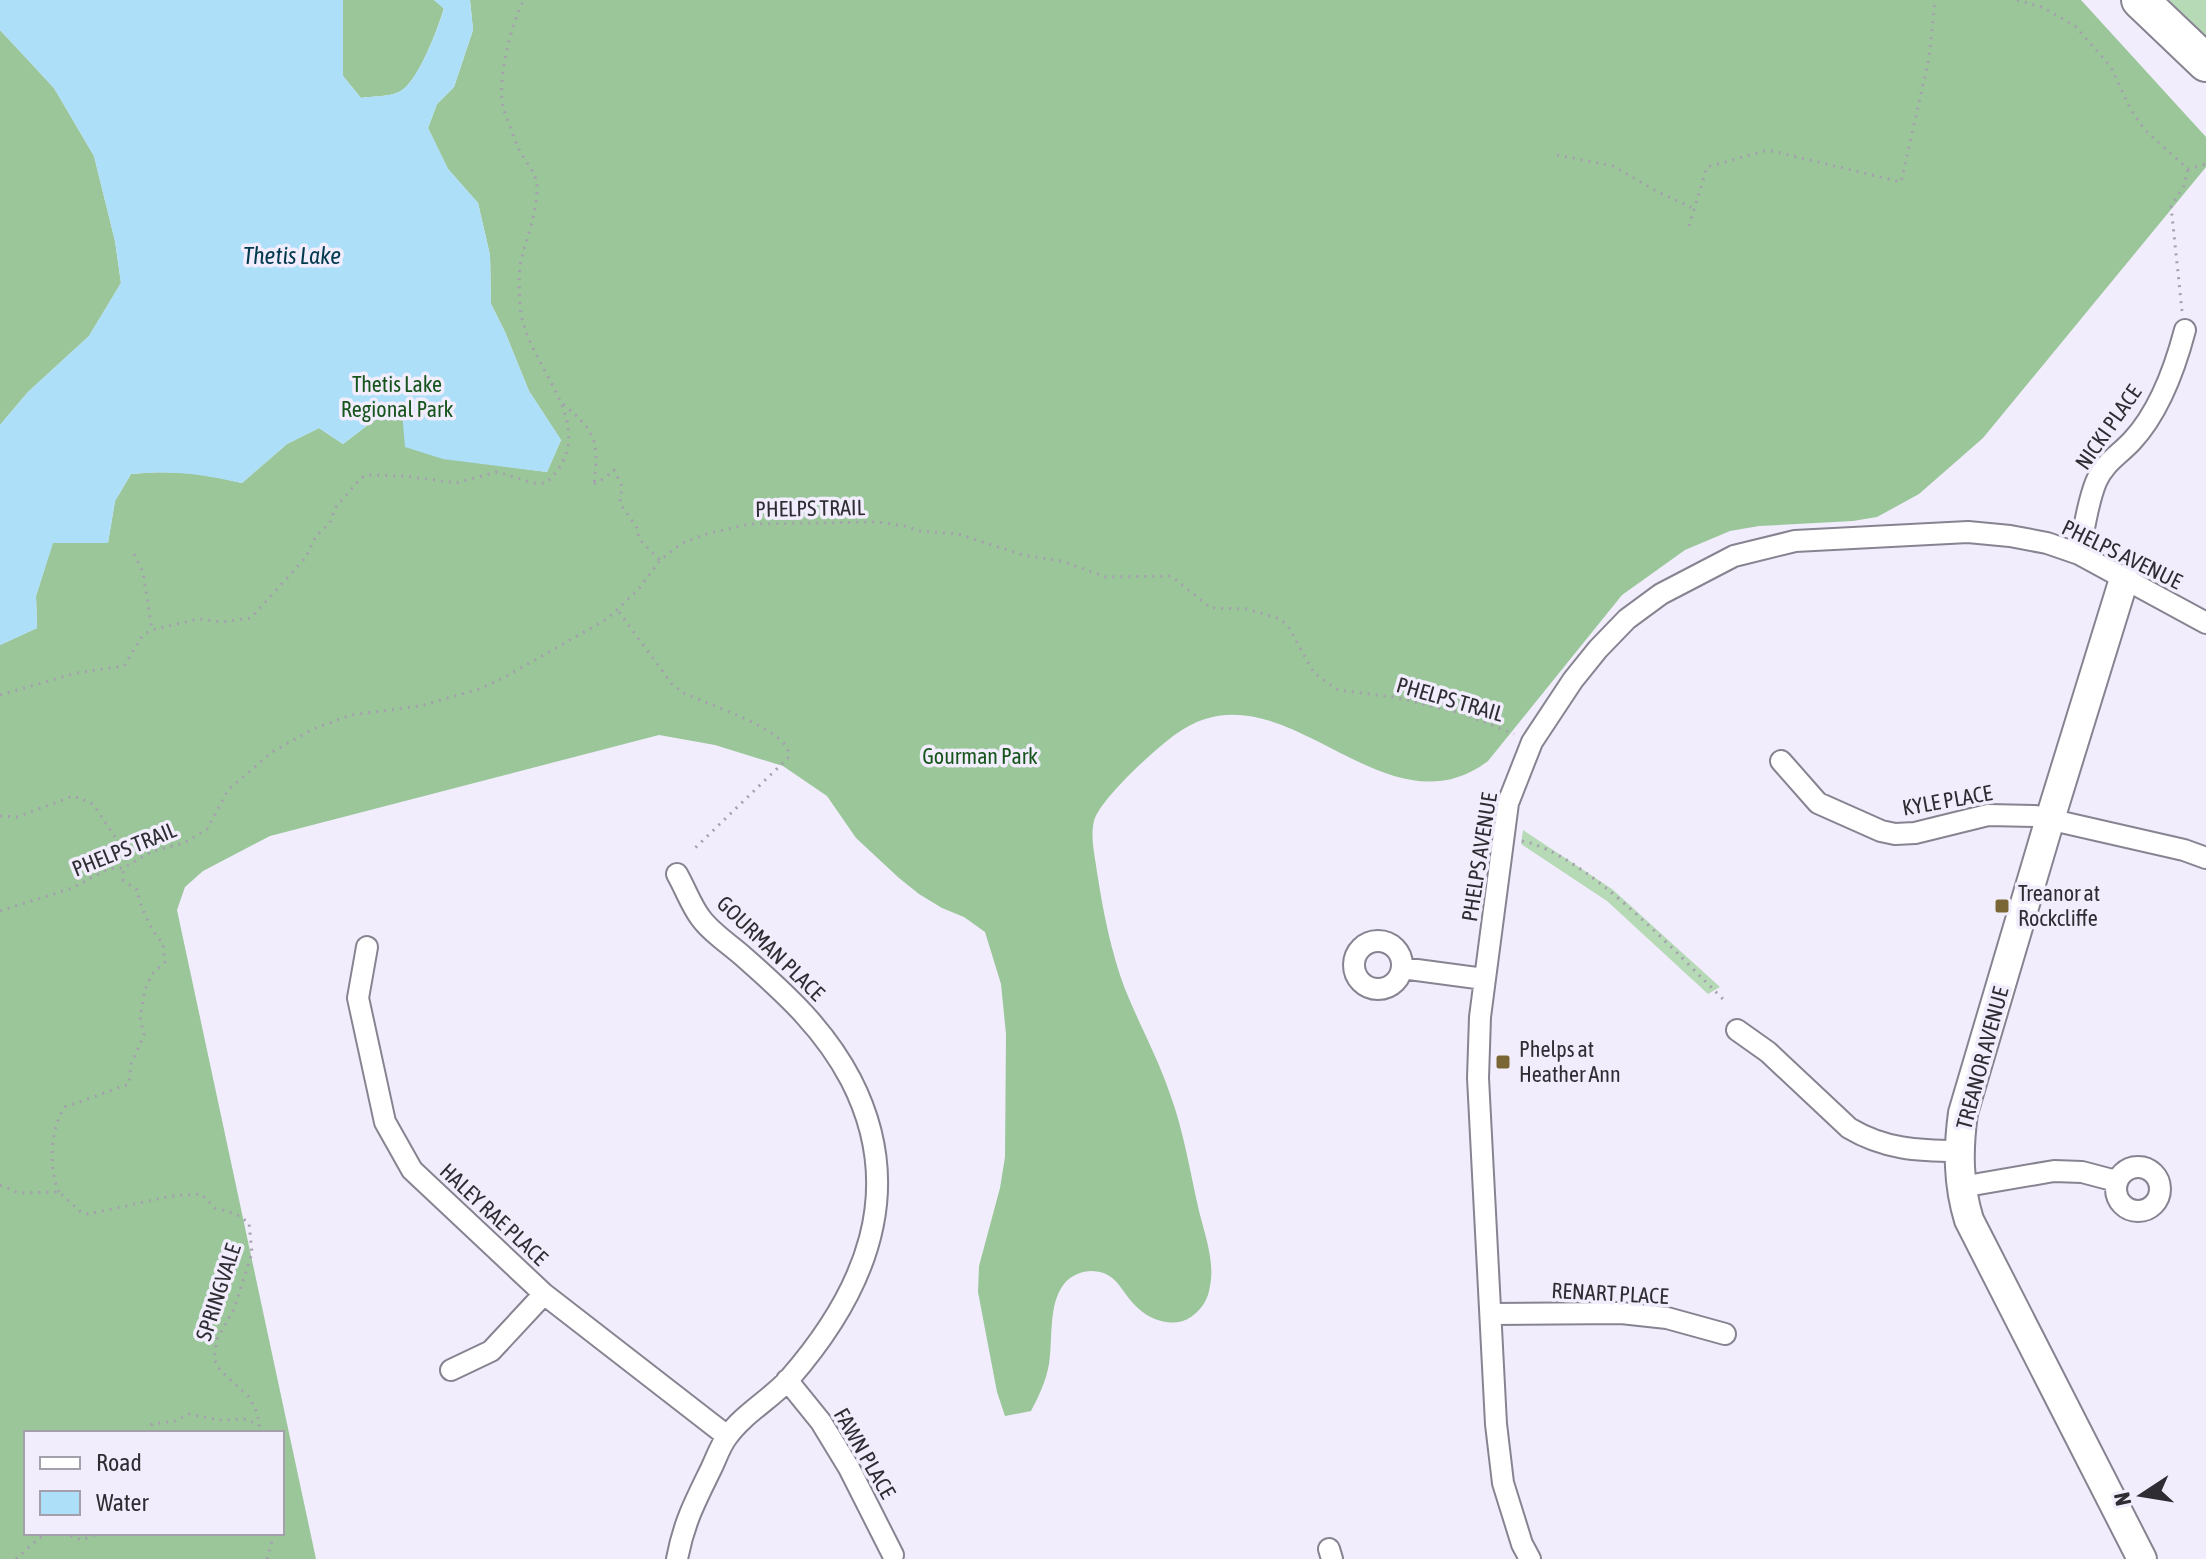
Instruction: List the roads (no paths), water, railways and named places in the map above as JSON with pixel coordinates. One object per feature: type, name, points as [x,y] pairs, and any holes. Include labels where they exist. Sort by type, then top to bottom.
[{"type":"highway","points":[[2140,0],[2206,63]]},
{"type":"street","name":"NICKI PLACE","points":[[2079,554],[2096,482],[2109,461],[2132,442],[2149,416],[2177,360],[2185,330]]},
{"type":"street","name":"PHELPS AVENUE","points":[[1530,1559],[1522,1544],[1503,1483],[1496,1424],[1478,1078],[1480,1017],[1508,803],[1532,742],[1573,680],[1627,619],[1661,594],[1734,556],[1795,541],[1968,532],[2047,543],[2079,554],[2206,623]]},
{"type":"street","name":"TREANOR AVENUE","points":[[2124,579],[1963,1113],[1958,1151],[1963,1203],[1974,1232],[2142,1559]]},
{"type":"street","name":"KYLE PLACE","points":[[1781,761],[1818,803],[1881,831],[1915,833],[1988,815],[2017,814],[2184,850],[2206,858]]},
{"type":"street","name":"GOURMAN PLACE","points":[[677,874],[701,918],[800,1007],[830,1043],[852,1082],[870,1125],[878,1176],[874,1221],[866,1259],[831,1325],[787,1380],[727,1436],[683,1526],[677,1559]]},
{"type":"street","name":"HALEY RAE PLACE","points":[[367,947],[358,998],[385,1122],[412,1170],[544,1294],[727,1436]]},
{"type":"street","points":[[1402,968],[1484,979]]},
{"type":"street","points":[[1737,1030],[1768,1052],[1849,1128],[1863,1137],[1905,1149],[1958,1151]]},
{"type":"street","points":[[1961,1187],[2054,1171],[2082,1172],[2116,1181]]},
{"type":"street","points":[[451,1370],[491,1351],[544,1294]]},
{"type":"street","name":"RENART PLACE","points":[[1492,1314],[1621,1313],[1667,1318],[1725,1334]]},
{"type":"street","name":"FAWN PLACE","points":[[787,1380],[821,1422],[849,1468],[893,1555]]},
{"type":"water","name":"Thetis Lake","points":[[0,0],[343,0],[343,76],[361,98],[395,94],[413,78],[444,9],[434,0],[470,0],[473,30],[454,87],[437,104],[428,128],[448,169],[478,203],[490,255],[491,304],[529,391],[561,440],[547,472],[443,459],[405,447],[402,411],[382,414],[343,444],[319,428],[287,444],[242,483],[187,474],[131,474],[115,501],[108,543],[53,543],[36,596],[37,628],[0,645],[0,425],[28,392],[89,336],[121,283],[115,241],[94,156],[54,88],[0,30]]},
{"type":"place","name":"Treanor at Rockcliffe","points":[[2002,906]]},
{"type":"place","name":"Phelps at Heather Ann","points":[[1503,1062]]},
{"type":"park label","name":"Thetis Lake Regional Park","points":[[397,396]]},
{"type":"park label","name":"Gourman Park","points":[[980,756]]}]
